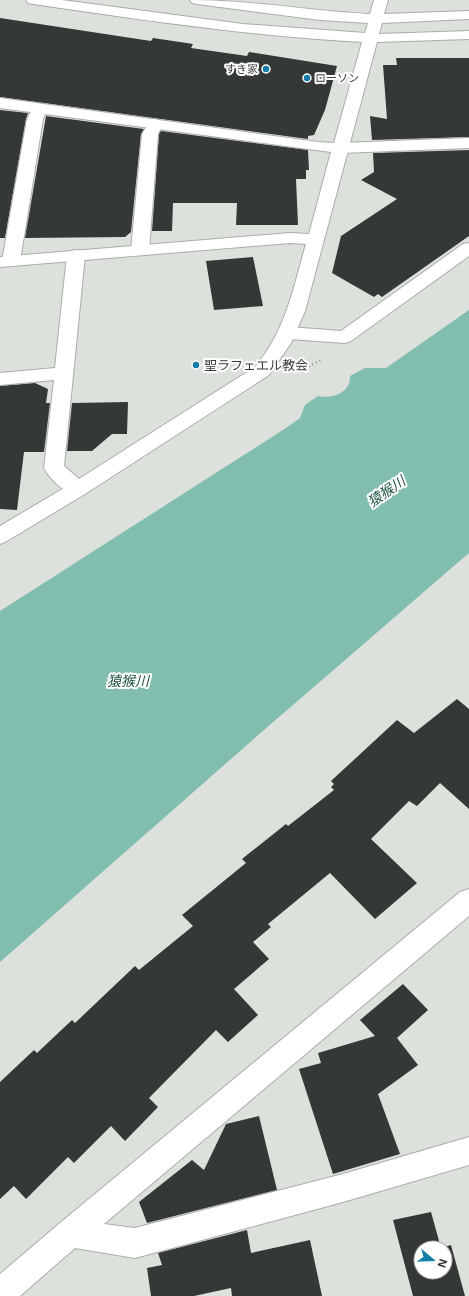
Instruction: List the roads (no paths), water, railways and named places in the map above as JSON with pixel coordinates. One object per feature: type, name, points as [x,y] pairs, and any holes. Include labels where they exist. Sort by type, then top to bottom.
[{"type":"street","points":[[33,0],[139,15],[315,35],[371,38],[469,35]]},
{"type":"street","points":[[197,0],[320,16],[375,19],[469,15]]},
{"type":"street","points":[[0,536],[78,489],[262,371],[278,352],[289,334],[381,0]]},
{"type":"street","points":[[0,103],[341,148],[469,143]]},
{"type":"street","points":[[39,109],[35,119],[6,262],[290,238],[315,239]]},
{"type":"street","points":[[140,250],[150,134],[155,124]]},
{"type":"street","points":[[289,334],[345,337],[469,248]]},
{"type":"street","points":[[76,255],[54,468],[78,489]]},
{"type":"street","points":[[0,379],[64,373]]},
{"type":"street","points":[[0,1294],[70,1233],[469,900]]},
{"type":"street","points":[[70,1233],[135,1243],[343,1188],[469,1151]]},
{"type":"water","name":"猿猴川","points":[[469,310],[469,553],[264,730],[0,962],[0,611],[286,428],[300,418],[305,405],[318,396],[329,397],[340,394],[347,387],[350,376],[365,368],[386,368]]},
{"type":"place","name":"すき家","points":[[266,69]]},
{"type":"place","name":"ローソン","points":[[307,78]]},
{"type":"place","name":"聖ラフェエル教会","points":[[196,365]]}]
